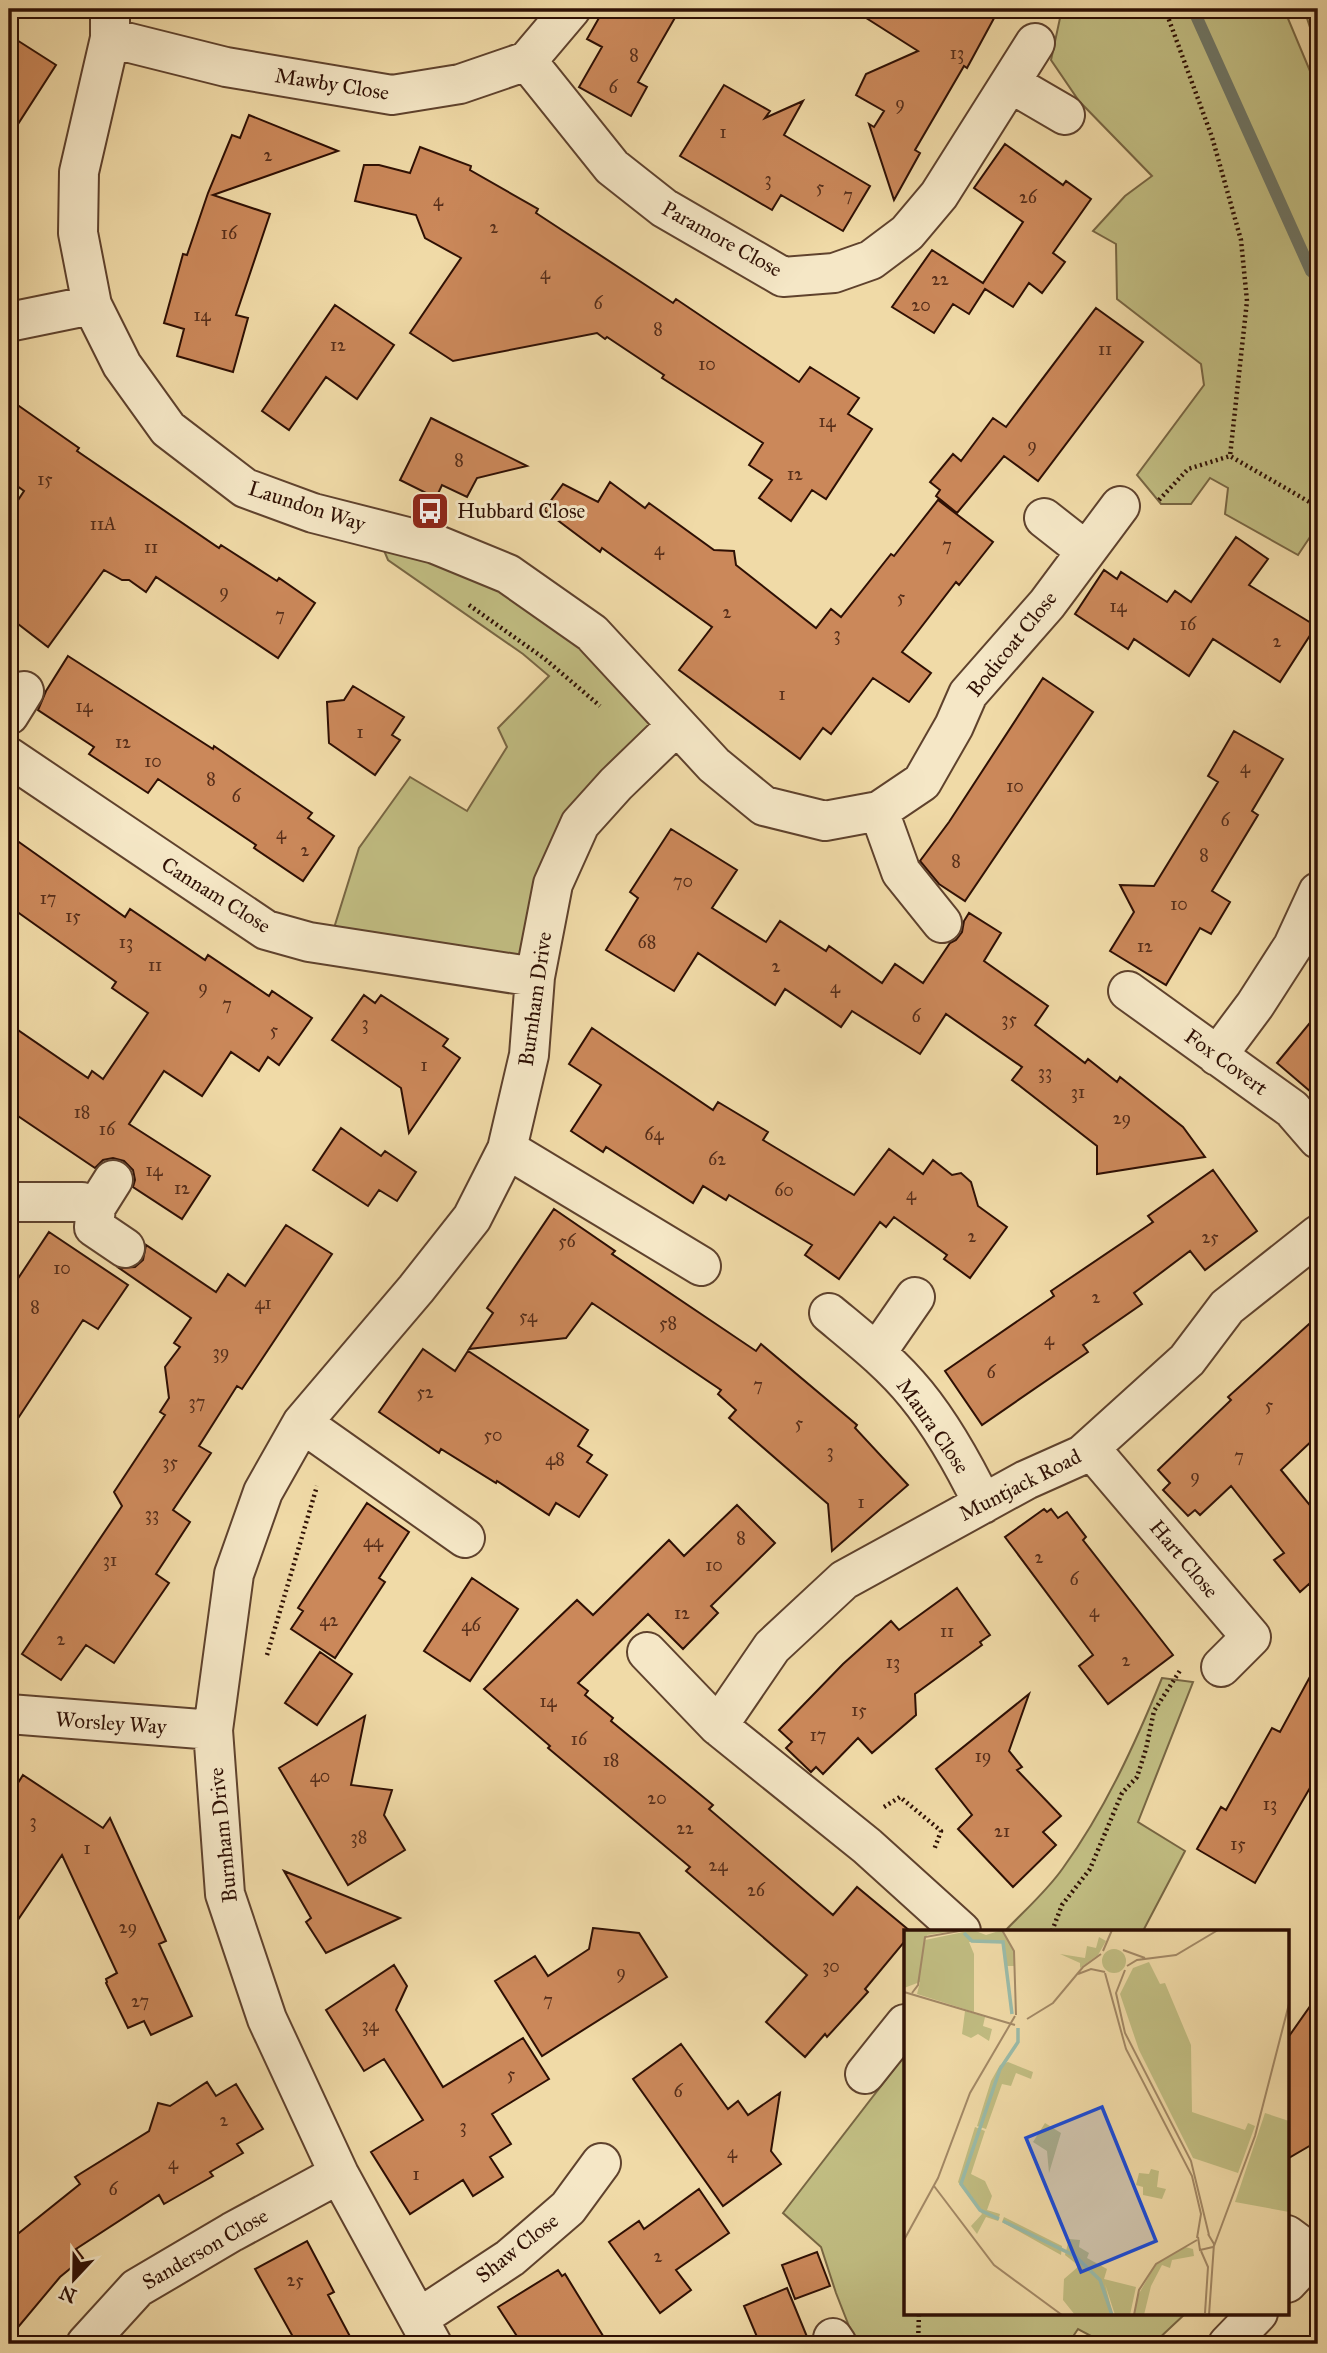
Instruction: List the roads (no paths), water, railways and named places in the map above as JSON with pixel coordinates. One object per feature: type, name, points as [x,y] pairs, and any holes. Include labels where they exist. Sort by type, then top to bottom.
[{"type":"street","points":[[527,61],[571,9]]},
{"type":"street","name":"Mawby Close","points":[[110,23],[226,67],[392,95],[460,85],[527,61]]},
{"type":"street","name":"Laundon Way","points":[[110,23],[79,172],[78,233],[92,305],[122,365],[168,429],[245,488],[313,513],[435,544],[508,574],[592,633],[677,725]]},
{"type":"street","name":"Paramore Close","points":[[527,61],[612,167],[664,208],[783,277],[834,273],[871,260],[907,233],[939,195],[1035,43]]},
{"type":"street","points":[[1010,83],[1065,115]]},
{"type":"street","points":[[9,322],[92,305]]},
{"type":"street","name":"Bodicoat Close","points":[[677,725],[714,765],[764,806],[825,821],[879,811],[922,782],[954,726],[968,694],[1046,604],[1119,506]]},
{"type":"street","points":[[1044,518],[1086,551]]},
{"type":"street","name":"Burnham Drive","points":[[425,2331],[339,2174],[267,2019],[225,1894],[213,1730],[234,1574],[263,1492],[318,1434],[416,1289],[471,1219],[507,1149],[529,1055],[534,977],[553,884],[580,824],[616,783],[677,725]]},
{"type":"street","name":"Cannam Close","points":[[9,757],[266,930],[309,942],[534,977]]},
{"type":"street","points":[[879,811],[901,872],[942,923]]},
{"type":"street","points":[[1217,1056],[1255,1005],[1293,946],[1318,892]]},
{"type":"street","name":"Fox Covert","points":[[1128,990],[1293,1109],[1318,1139]]},
{"type":"street","points":[[507,1149],[701,1266]]},
{"type":"street","points":[[9,1202],[97,1196],[94,1227],[125,1248]]},
{"type":"street","name":"Muntjack Road","points":[[718,1726],[772,1647],[844,1580],[1026,1480],[1082,1455],[1187,1360],[1227,1307],[1318,1235]]},
{"type":"street","points":[[877,1352],[915,1297]]},
{"type":"street","name":"Maura Close","points":[[829,1313],[877,1352],[923,1404],[958,1454],[984,1504]]},
{"type":"street","points":[[318,1434],[465,1538]]},
{"type":"street","name":"Hart Close","points":[[1090,1448],[1251,1637],[1204,1664]]},
{"type":"street","points":[[647,1652],[718,1726],[867,1846],[960,1930]]},
{"type":"street","name":"Worsley Way","points":[[9,1714],[213,1730]]},
{"type":"street","points":[[865,2074],[904,2025]]},
{"type":"street","name":"Shaw Close","points":[[425,2331],[559,2217],[601,2163]]},
{"type":"street","name":"Sanderson Close","points":[[86,2344],[137,2288],[339,2174]]},
{"type":"street","points":[[1288,2281],[1306,2249]]},
{"type":"street","points":[[1228,2344],[1257,2314]]},
{"type":"waterway","points":[[1193,9],[1311,271],[1318,277]]},
{"type":"place","name":"Hubbard Close","points":[[430,511]]}]
